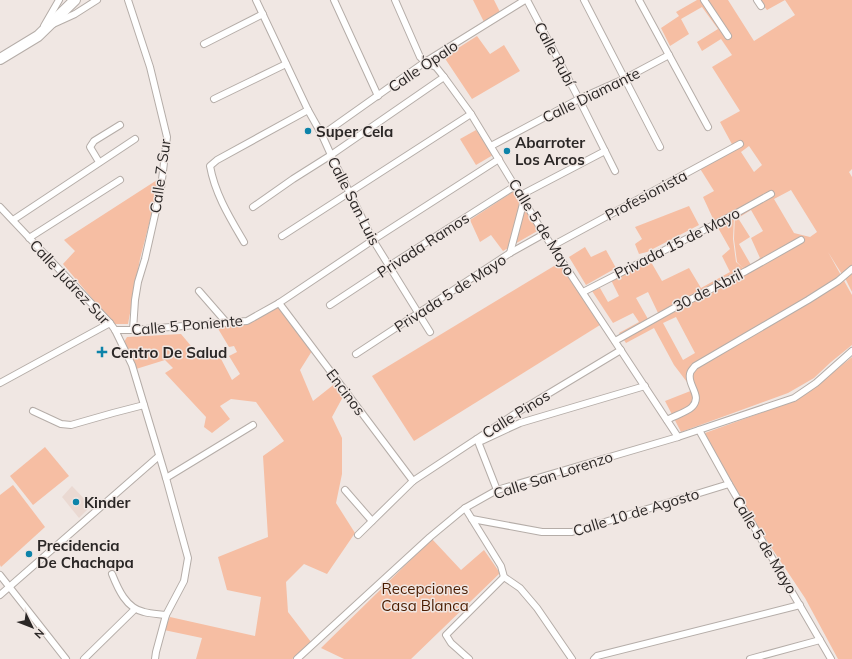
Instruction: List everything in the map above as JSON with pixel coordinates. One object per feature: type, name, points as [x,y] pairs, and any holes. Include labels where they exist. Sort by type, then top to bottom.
[{"type":"main road","points":[[0,59],[38,36],[76,0]]},
{"type":"street","points":[[38,36],[59,0]]},
{"type":"street","points":[[50,25],[75,14],[97,0]]},
{"type":"street","name":"Calle 7 Sur","points":[[128,0],[150,67],[167,137],[161,188],[145,259],[138,282],[133,330]]},
{"type":"street","name":"Calle San Luis","points":[[256,0],[308,110],[322,135],[373,240],[430,332]]},
{"type":"street","points":[[334,0],[378,96]]},
{"type":"street","name":"Calle 5 de Mayo","points":[[395,0],[420,57],[425,62],[436,67],[471,114],[523,197],[544,234],[678,437]]},
{"type":"street","name":"Calle Ópalo","points":[[322,135],[425,62],[526,0]]},
{"type":"street","name":"Calle Rubí","points":[[526,0],[579,99],[615,171]]},
{"type":"street","points":[[584,0],[660,147]]},
{"type":"street","points":[[639,0],[708,127]]},
{"type":"street","points":[[704,0],[728,36]]},
{"type":"street","points":[[757,0],[761,6]]},
{"type":"street","points":[[204,44],[263,14]]},
{"type":"street","name":"Calle Diamante","points":[[491,146],[579,99],[624,79],[669,55]]},
{"type":"street","points":[[214,99],[286,64]]},
{"type":"street","points":[[253,207],[444,77]]},
{"type":"street","points":[[244,242],[220,201],[210,166],[217,160],[308,110]]},
{"type":"street","points":[[282,236],[471,114]]},
{"type":"street","points":[[99,162],[90,147],[94,141],[120,125]]},
{"type":"street","points":[[13,220],[135,139]]},
{"type":"street","name":"Profesionista","points":[[552,246],[740,144]]},
{"type":"street","points":[[510,253],[523,197],[605,150]]},
{"type":"street","name":"Calle 5 Poniente","points":[[115,330],[133,330],[247,321],[279,303],[373,240],[499,159]]},
{"type":"street","points":[[29,238],[120,180]]},
{"type":"street","name":"Privada Ramos","points":[[330,305],[516,186]]},
{"type":"street","name":"Privada 15 de Mayo","points":[[583,292],[771,194]]},
{"type":"street","name":"Calle Juárez Sur","points":[[0,206],[110,323],[132,365],[188,558],[184,581],[166,615],[155,659]]},
{"type":"street","name":"Privada 5 de Mayo","points":[[356,354],[510,253],[544,234]]},
{"type":"street","name":"30 de Abril","points":[[616,341],[801,240]]},
{"type":"street","points":[[667,420],[694,405],[696,400],[695,390],[690,380],[690,373],[695,366],[808,300],[838,281],[852,269]]},
{"type":"street","points":[[199,291],[226,322]]},
{"type":"street","name":"Encinos","points":[[279,303],[413,481]]},
{"type":"street","name":"Calle 5 Poniente","points":[[0,383],[110,323]]},
{"type":"street","name":"Calle Pinos","points":[[358,535],[413,481],[478,440],[513,415],[621,350]]},
{"type":"street","name":"Calle San Lorenzo","points":[[297,659],[430,537],[465,508],[497,490],[678,437],[794,398],[816,383],[852,351]]},
{"type":"street","points":[[497,490],[478,440],[520,423],[645,386]]},
{"type":"street","points":[[33,411],[61,424],[71,425],[113,412],[144,405]]},
{"type":"street","points":[[166,478],[253,425]]},
{"type":"street","name":"Calle 5 de Mayo","points":[[699,430],[831,659]]},
{"type":"street","points":[[0,595],[159,456]]},
{"type":"street","name":"Calle 10 de Agosto","points":[[472,519],[542,532],[572,532],[729,484]]},
{"type":"street","points":[[345,490],[372,521]]},
{"type":"street","points":[[465,508],[501,566],[504,577],[520,588],[537,608],[572,659]]},
{"type":"street","points":[[112,574],[118,589],[130,605],[135,609],[143,612],[166,615]]},
{"type":"street","points":[[0,575],[66,659]]},
{"type":"street","points":[[469,659],[451,643],[446,635],[504,577]]},
{"type":"street","points":[[594,659],[597,656],[800,605]]},
{"type":"street","points":[[84,659],[135,609]]},
{"type":"street","points":[[750,659],[820,640]]},
{"type":"shaded area","name":"Kinder","points":[[72,486],[91,506],[79,518],[62,497]]},
{"type":"green space","points":[[473,0],[494,0],[501,14],[485,24]]},
{"type":"green space","points":[[697,0],[728,0],[754,41],[795,15],[785,0],[852,0],[852,169],[849,172],[852,177],[852,269],[843,276],[828,252],[852,295],[852,345],[814,378],[788,393],[681,432],[665,401],[693,390],[674,365],[654,328],[626,343],[619,333],[639,322],[633,313],[613,323],[592,291],[600,288],[608,302],[619,296],[611,280],[651,262],[662,281],[689,268],[701,288],[730,272],[722,256],[730,249],[717,226],[734,217],[733,239],[736,262],[743,268],[737,262],[734,239],[735,213],[715,223],[703,197],[714,191],[699,167],[734,148],[720,122],[740,111],[712,67],[732,55],[721,39],[702,51],[697,42],[718,29],[702,7],[681,19],[689,34],[670,46],[661,28],[679,16],[676,12]],"holes":[[[749,146],[762,165],[754,172],[741,152]],[[791,190],[817,232],[810,237],[794,233],[774,199]],[[751,210],[763,231],[751,238],[760,258],[751,265],[739,244],[750,237],[738,218]],[[648,292],[659,315],[648,319],[636,298]],[[676,317],[695,353],[683,360],[663,323]]]},
{"type":"green space","points":[[759,0],[785,0],[767,10]]},
{"type":"green space","points":[[477,36],[490,54],[504,45],[520,71],[472,99],[444,57]]},
{"type":"green space","points":[[476,130],[493,155],[476,165],[460,139]]},
{"type":"green space","points":[[157,180],[155,201],[140,259],[128,324],[115,324],[63,264],[75,251],[64,240]]},
{"type":"green space","points":[[514,191],[539,230],[503,251],[491,235],[480,242],[470,220]]},
{"type":"green space","points":[[689,206],[699,225],[647,252],[639,254],[635,244],[642,239],[635,227]]},
{"type":"green space","points":[[585,247],[591,257],[606,250],[616,268],[586,285],[569,257]]},
{"type":"green space","points":[[559,263],[600,325],[414,441],[372,376]]},
{"type":"green space","points":[[852,273],[852,292],[845,278]]},
{"type":"green space","points":[[279,306],[312,351],[300,370],[313,401],[337,382],[345,393],[332,417],[342,438],[342,474],[336,503],[355,533],[327,574],[304,564],[286,582],[288,612],[311,642],[292,659],[196,659],[202,638],[164,630],[170,617],[255,636],[261,597],[227,590],[218,557],[268,537],[263,456],[284,441],[256,402],[231,399],[220,406],[230,419],[212,433],[204,427],[206,417],[165,373],[173,368],[165,360],[136,369],[124,342],[127,337],[181,334],[202,359],[219,355],[232,380],[240,374],[229,356],[237,352],[234,346],[229,347],[217,327],[249,324]]},
{"type":"green space","points":[[852,357],[852,659],[838,659],[805,598],[729,484],[705,433],[794,401]]},
{"type":"green space","points":[[45,447],[69,476],[33,505],[10,476]]},
{"type":"green space","points":[[13,485],[45,527],[1,567],[0,495]]},
{"type":"green space","name":"Recepciones Casa Blanca","points":[[432,539],[461,570],[484,550],[500,573],[411,659],[344,659],[321,648]]},
{"type":"place","name":"Super Cela","points":[[308,131]]},
{"type":"place","name":"Abarroter Los Arcos","points":[[507,151]]},
{"type":"place","name":"Centro De Salud","points":[[102,352]]},
{"type":"place","name":"Kinder","points":[[76,502]]},
{"type":"place","name":"Precidencia De Chachapa","points":[[29,554]]}]
